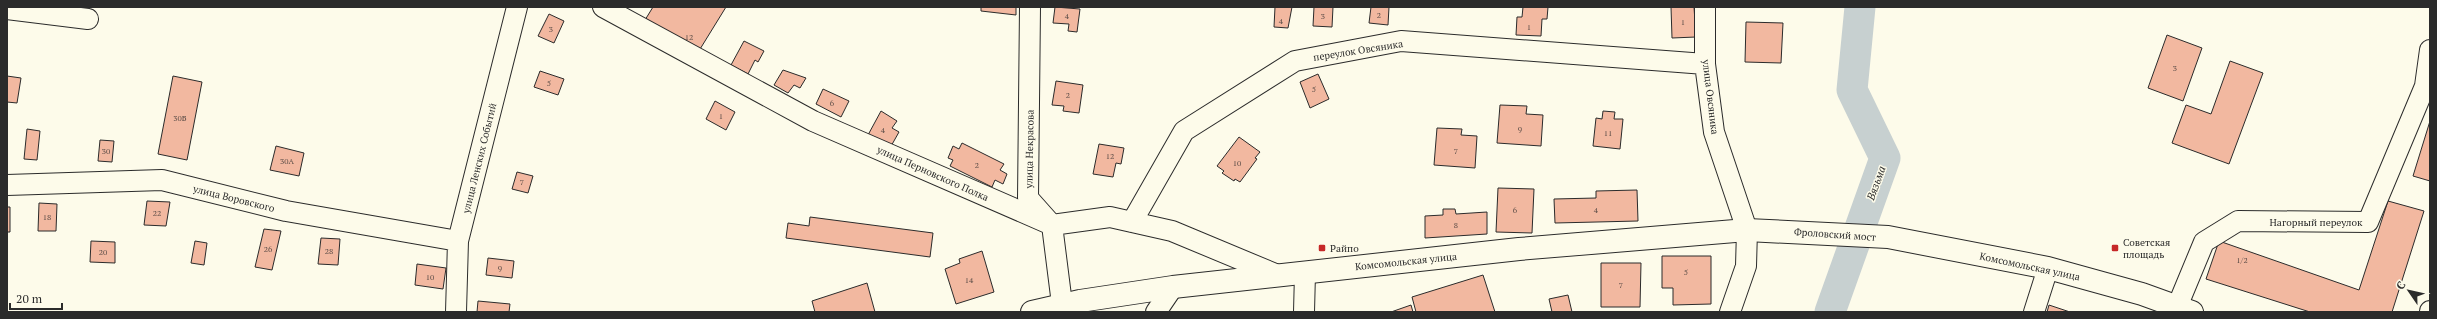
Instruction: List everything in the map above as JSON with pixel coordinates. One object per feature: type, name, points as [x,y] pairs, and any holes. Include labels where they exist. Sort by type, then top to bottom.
[{"type":"main road","name":"Комсомольская улица","points":[[1032,312],[1062,304],[1173,287],[1519,249],[1747,230],[1783,230]]},
{"type":"main road","name":"Фроловский мост","points":[[1783,230],[1888,237]]},
{"type":"main road","name":"Комсомольская улица","points":[[1888,237],[2048,268],[2142,294],[2184,309]]},
{"type":"street","name":"улица Ленских Событий","points":[[456,312],[458,241],[517,7]]},
{"type":"street","name":"улица Перновского Полка","points":[[603,7],[813,121],[1052,225]]},
{"type":"street","name":"улица Некрасова","points":[[1030,7],[1028,198],[1052,225]]},
{"type":"street","name":"улица Овсяника","points":[[1705,7],[1705,64],[1714,132],[1747,230]]},
{"type":"street","points":[[7,9],[88,19]]},
{"type":"street","name":"переулок Овсяника","points":[[1132,222],[1184,131],[1295,61],[1401,41],[1705,64]]},
{"type":"street","name":"Нагорный переулок","points":[[2184,309],[2204,242],[2238,222],[2368,222],[2425,86],[2430,50]]},
{"type":"street","name":"улица Воровского","points":[[7,185],[162,180],[286,211],[458,241]]},
{"type":"street","points":[[1062,304],[1052,225],[1110,217],[1172,231],[1280,276]]},
{"type":"street","points":[[1730,312],[1746,266],[1747,230]]},
{"type":"street","points":[[2034,312],[2048,268]]},
{"type":"street","points":[[1304,312],[1305,273]]},
{"type":"street","points":[[1156,312],[1173,287]]},
{"type":"building","points":[[653,7],[726,7],[697,54],[645,20]]},
{"type":"building","points":[[981,7],[1016,7],[1016,15],[981,11]]},
{"type":"building","points":[[1055,7],[1080,9],[1077,32],[1068,31],[1069,24],[1053,23]]},
{"type":"building","points":[[1275,7],[1292,7],[1288,28],[1274,27]]},
{"type":"building","points":[[1314,7],[1333,7],[1332,27],[1313,26]]},
{"type":"building","points":[[1371,7],[1389,7],[1388,25],[1369,23]]},
{"type":"building","points":[[1523,7],[1548,7],[1547,19],[1542,19],[1541,36],[1516,35],[1517,17],[1522,17]]},
{"type":"building","points":[[1671,7],[1694,7],[1696,37],[1672,38]]},
{"type":"building","points":[[549,14],[564,21],[554,43],[538,36]]},
{"type":"building","points":[[1746,22],[1783,23],[1781,63],[1745,62]]},
{"type":"building","points":[[2167,35],[2202,48],[2183,101],[2148,88]]},
{"type":"building","points":[[744,41],[764,51],[758,62],[755,60],[748,74],[731,65]]},
{"type":"building","points":[[2230,61],[2263,73],[2229,164],[2172,143],[2186,105],[2211,114]]},
{"type":"building","points":[[783,70],[806,78],[800,88],[794,85],[788,93],[774,85]]},
{"type":"building","points":[[540,71],[564,79],[558,95],[534,87]]},
{"type":"building","points":[[1318,74],[1329,99],[1310,108],[1300,82]]},
{"type":"building","points":[[7,76],[21,78],[17,103],[7,102]]},
{"type":"building","points":[[173,76],[202,82],[187,160],[158,154]]},
{"type":"building","points":[[1056,81],[1083,85],[1079,113],[1063,111],[1064,106],[1052,105]]},
{"type":"building","points":[[823,89],[849,101],[841,117],[816,104]]},
{"type":"building","points":[[715,101],[735,112],[726,130],[706,119]]},
{"type":"building","points":[[1500,105],[1527,106],[1526,114],[1543,115],[1541,146],[1497,143]]},
{"type":"building","points":[[881,111],[897,121],[892,128],[899,132],[890,148],[868,135]]},
{"type":"building","points":[[1603,111],[1615,112],[1614,119],[1623,119],[1620,149],[1593,146],[1596,118],[1602,119]]},
{"type":"building","points":[[2430,121],[2430,181],[2413,176]]},
{"type":"building","points":[[1437,128],[1462,129],[1461,135],[1477,136],[1475,168],[1434,165]]},
{"type":"building","points":[[27,129],[40,131],[37,160],[24,159]]},
{"type":"building","points":[[1239,137],[1260,152],[1255,158],[1257,159],[1240,182],[1235,179],[1234,181],[1222,173],[1224,171],[1217,166]]},
{"type":"building","points":[[100,140],[114,141],[112,162],[98,161]]},
{"type":"building","points":[[962,143],[1004,164],[1000,170],[1007,174],[1003,184],[995,180],[992,187],[950,166],[953,160],[948,158],[953,146],[959,149]]},
{"type":"building","points":[[1099,144],[1124,148],[1121,164],[1116,163],[1113,177],[1093,174]]},
{"type":"building","points":[[276,146],[304,153],[299,176],[270,170]]},
{"type":"building","points":[[517,172],[533,176],[528,193],[512,189]]},
{"type":"building","points":[[1498,188],[1534,189],[1532,233],[1496,232]]},
{"type":"building","points":[[1637,190],[1638,221],[1555,223],[1554,199],[1596,198],[1596,191]]},
{"type":"building","points":[[147,201],[170,202],[166,226],[144,225]]},
{"type":"building","points":[[2388,201],[2424,211],[2392,312],[2310,312],[2206,279],[2219,241],[2359,290]]},
{"type":"building","points":[[39,203],[57,204],[56,231],[38,231]]},
{"type":"building","points":[[7,207],[10,207],[10,232],[7,232]]},
{"type":"building","points":[[1443,209],[1455,209],[1456,214],[1487,212],[1487,234],[1425,238],[1425,216],[1443,215]]},
{"type":"building","points":[[810,217],[933,233],[930,257],[786,238],[788,223],[809,226]]},
{"type":"building","points":[[264,229],[281,231],[272,270],[255,267]]},
{"type":"building","points":[[321,238],[340,239],[338,265],[318,264]]},
{"type":"building","points":[[91,241],[115,242],[115,263],[90,262]]},
{"type":"building","points":[[195,241],[207,243],[204,265],[191,263]]},
{"type":"building","points":[[982,251],[994,292],[956,304],[945,269],[960,263],[959,259]]},
{"type":"building","points":[[1662,256],[1711,256],[1711,304],[1673,305],[1673,288],[1662,288]]},
{"type":"building","points":[[488,258],[514,261],[512,278],[486,275]]},
{"type":"building","points":[[1601,263],[1641,263],[1640,307],[1601,307]]},
{"type":"building","points":[[417,264],[446,268],[443,289],[415,285]]},
{"type":"building","points":[[1483,275],[1495,312],[1416,312],[1412,297]]},
{"type":"building","points":[[867,283],[875,312],[815,312],[812,301]]},
{"type":"building","points":[[1568,295],[1572,312],[1552,312],[1549,299]]},
{"type":"building","points":[[478,301],[510,304],[509,312],[477,312]]},
{"type":"building","points":[[1411,305],[1413,312],[1391,312]]},
{"type":"building","points":[[2049,305],[2070,312],[2047,312]]},
{"type":"waterway","name":"Вязьма","points":[[1830,312],[1885,158],[1852,90],[1860,7]]},
{"type":"place","name":"Райпо","points":[[1322,248]]},
{"type":"place","name":"Советская площадь","points":[[2115,248]]}]
